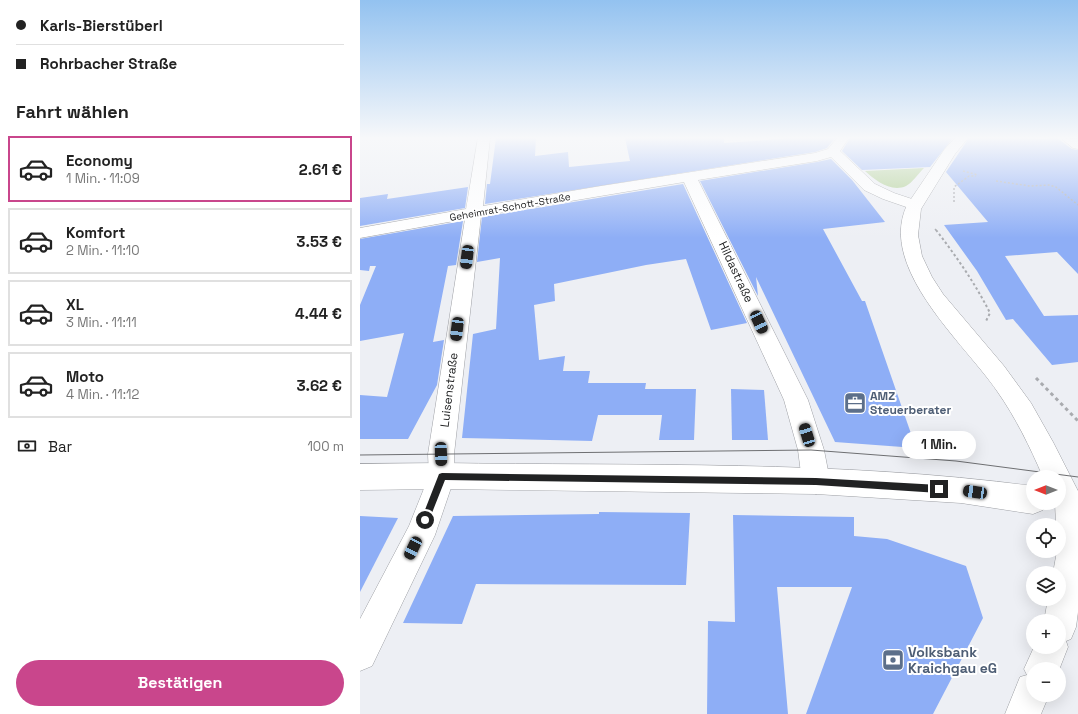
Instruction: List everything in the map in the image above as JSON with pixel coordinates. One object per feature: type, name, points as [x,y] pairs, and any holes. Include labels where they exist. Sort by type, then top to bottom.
[{"type":"street","name":"Luisenstraße","points":[[442,476],[441,454],[479,171]]},
{"type":"street","name":"Geheimrat-Schott-Straße","points":[[360,233],[725,171]]},
{"type":"street","points":[[852,171],[871,188],[916,205]]},
{"type":"street","points":[[937,171],[912,212],[909,234],[916,263],[944,309],[997,373],[1011,394],[1039,439],[1054,470]]},
{"type":"street","name":"Hildastraße","points":[[689,177],[796,400],[812,450],[816,482]]},
{"type":"street","points":[[360,654],[420,535],[442,476]]},
{"type":"street","points":[[360,477],[442,476],[816,482],[961,490],[1026,499]]},
{"type":"street","points":[[1061,614],[1072,553],[1066,507]]},
{"type":"street","points":[[1023,714],[1028,702]]},
{"type":"path","points":[[954,202],[954,187],[969,176],[978,176],[963,171]]},
{"type":"path","points":[[996,181],[1056,187],[1078,205]]},
{"type":"path","points":[[932,225],[966,268],[982,295],[990,313],[986,322]]},
{"type":"path","points":[[1033,375],[1078,421]]},
{"type":"green space","points":[[865,171],[921,171],[911,183],[900,188],[889,187]]},
{"type":"building","points":[[492,171],[692,171],[485,204],[487,184],[490,184]]},
{"type":"building","points":[[760,171],[843,171],[852,180],[885,222],[823,229],[862,301],[865,301],[916,448],[835,442],[756,277],[758,296],[700,181]]},
{"type":"building","points":[[1078,171],[1078,274],[1057,252],[1005,256],[1044,316],[1078,315],[1078,362],[1052,365],[1013,319],[1006,320],[977,271],[944,225],[988,222],[946,172]]},
{"type":"building","points":[[683,184],[747,323],[711,330],[686,259],[646,265],[554,284],[555,301],[534,305],[539,360],[565,356],[563,371],[590,371],[588,383],[646,383],[645,389],[696,389],[694,440],[659,440],[662,415],[598,415],[592,441],[462,438],[473,334],[496,329],[500,258],[477,262],[482,217]]},
{"type":"building","points":[[468,187],[465,208],[360,226],[360,198],[388,194],[387,199]]},
{"type":"building","points":[[463,221],[456,265],[448,266],[433,342],[444,340],[437,385],[408,439],[360,439],[360,395],[387,397],[404,333],[360,341],[360,305],[376,266],[370,266],[369,271],[360,270],[360,239]]},
{"type":"building","points":[[731,389],[764,390],[768,440],[732,440]]},
{"type":"building","points":[[599,512],[690,513],[686,585],[476,584],[462,624],[403,623],[453,516],[599,514]]},
{"type":"building","points":[[733,515],[854,517],[854,536],[887,539],[966,566],[983,618],[933,714],[806,714],[852,587],[777,587],[788,714],[707,714],[708,621],[735,622]]},
{"type":"building","points":[[360,516],[398,518],[360,592]]},
{"type":"tram line","points":[[360,455],[811,450],[956,461],[1078,477]]},
{"type":"place","name":"AMZ Steuerberater","points":[[855,403]]},
{"type":"place","name":"Volksbank Kraichgau eG","points":[[893,660]]},
{"type":"route","points":[[425,520],[442,476],[816,482],[939,489]]}]
